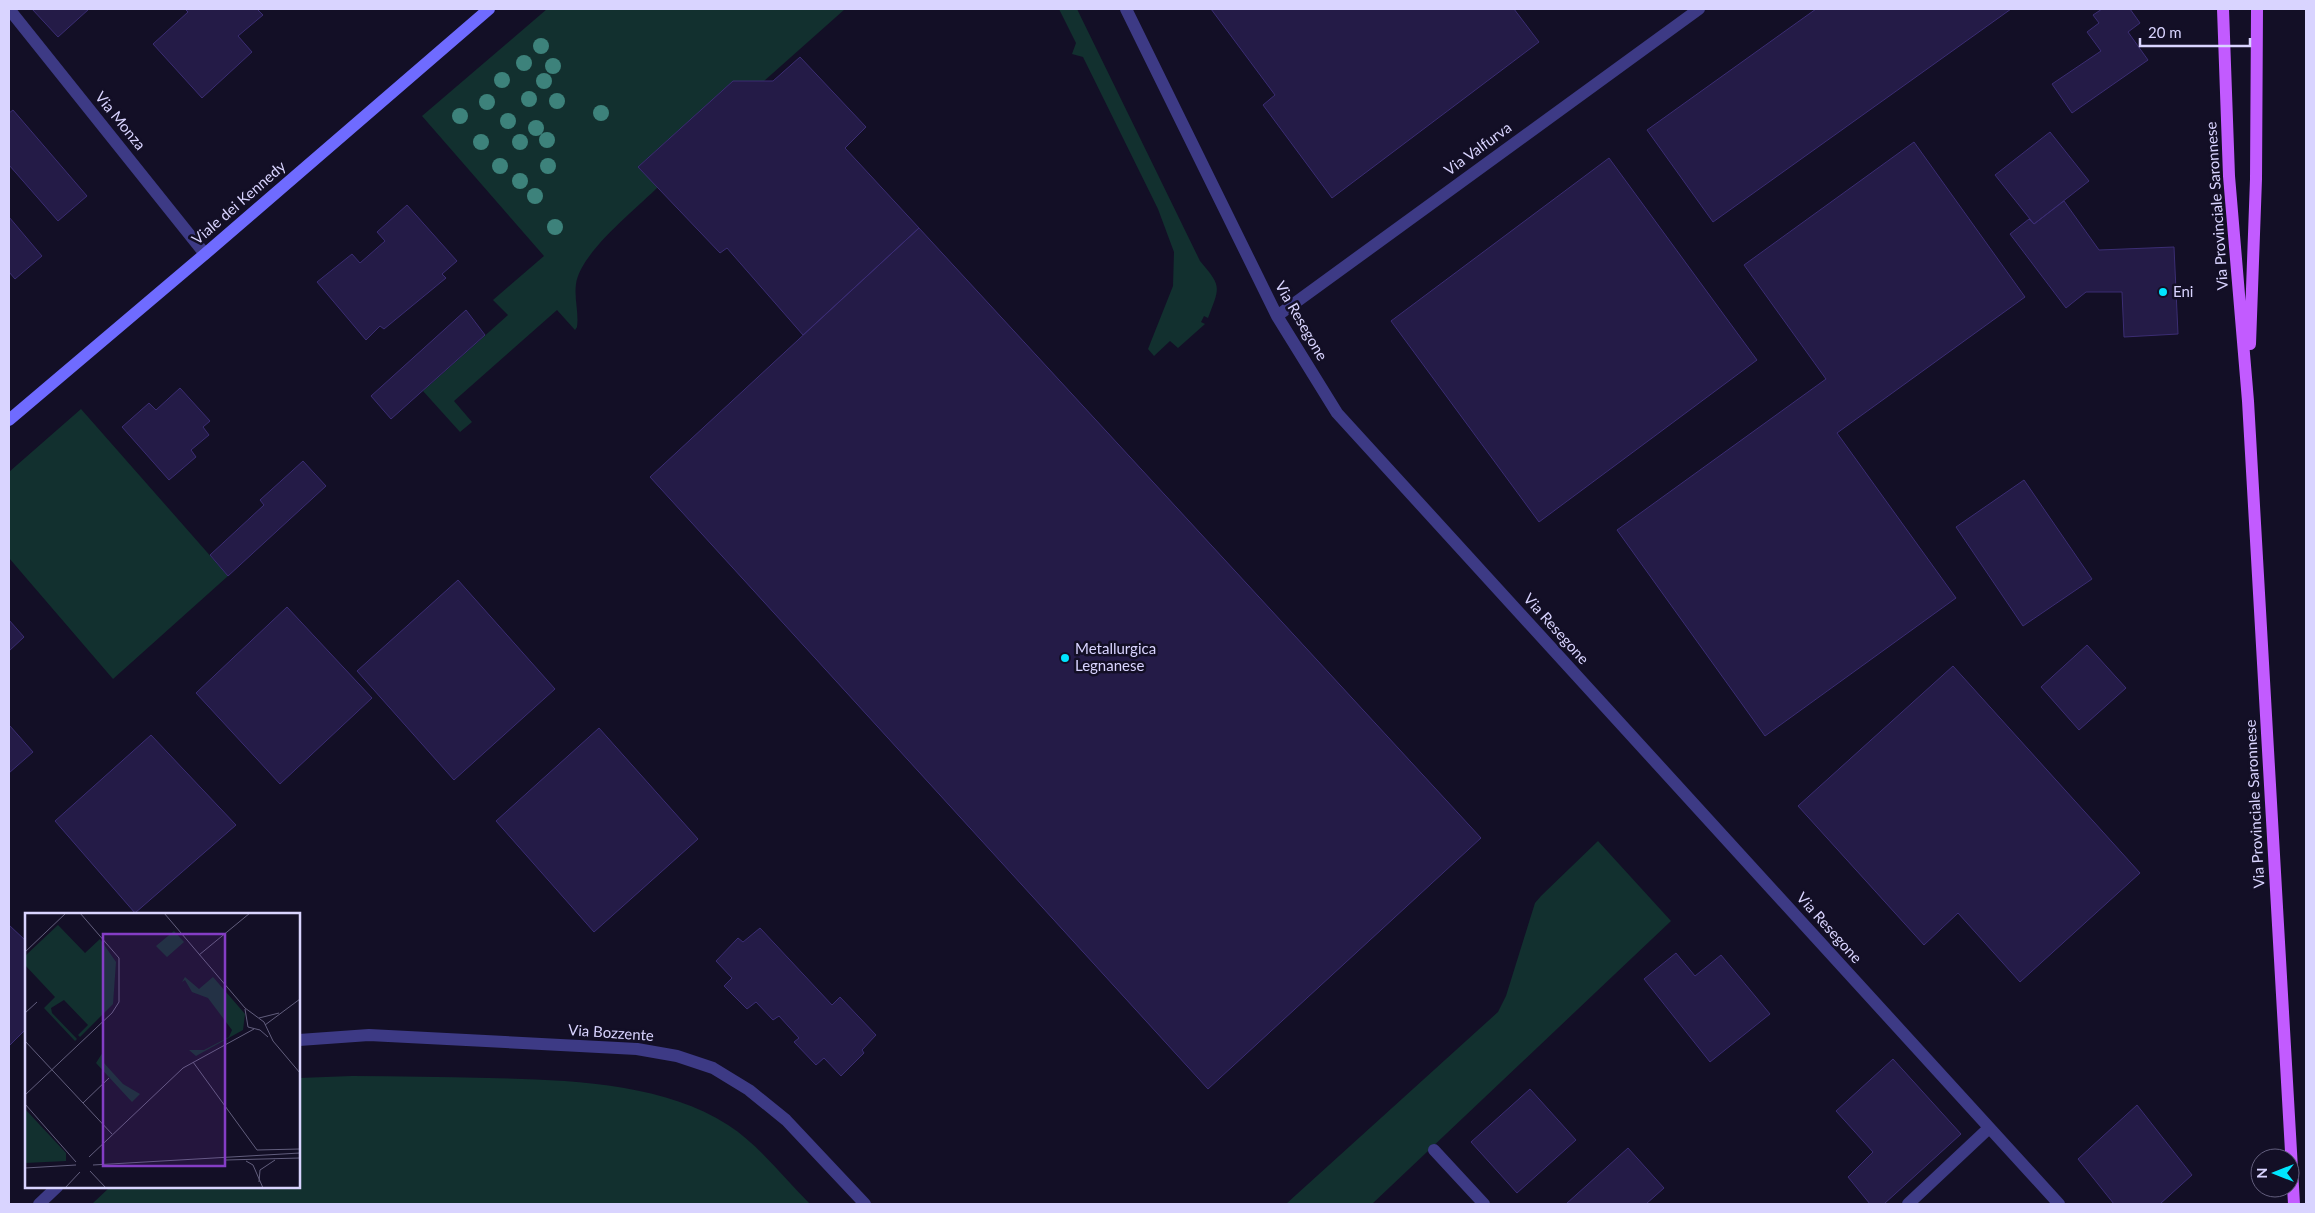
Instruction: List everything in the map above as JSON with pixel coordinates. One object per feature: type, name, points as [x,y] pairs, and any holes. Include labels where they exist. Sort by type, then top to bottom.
[{"type":"main road","name":"Via Provinciale Saronnese","points":[[2223,9],[2230,176],[2248,401],[2294,1204]]},
{"type":"main road","name":"Via Provinciale Saronnese","points":[[2248,401],[2256,179],[2257,9]]},
{"type":"street","name":"Via Monza","points":[[9,9],[205,254]]},
{"type":"street","name":"Viale dei Kennedy","points":[[9,420],[489,9]]},
{"type":"street","name":"Via Resegone","points":[[1126,9],[1277,316],[1337,413],[2059,1204]]},
{"type":"street","name":"Via Valfurva","points":[[1277,316],[1699,9]]},
{"type":"street","name":"Via Bozzente","points":[[300,1040],[369,1035],[637,1049],[677,1056],[713,1068],[749,1090],[786,1120],[865,1204]]},
{"type":"street","points":[[1908,1204],[1989,1128]]},
{"type":"street","points":[[1434,1150],[1484,1204]]},
{"type":"street","points":[[39,1204],[56,1188]]},
{"type":"green space","points":[[547,9],[845,9],[764,81],[733,81],[639,166],[658,187],[610,233],[587,259],[576,284],[577,327],[575,330],[557,310],[454,401],[472,422],[460,432],[423,391],[508,315],[493,300],[544,256],[422,116]]},
{"type":"green space","points":[[1059,9],[1077,9],[1200,261],[1212,276],[1217,287],[1217,293],[1208,318],[1204,316],[1201,322],[1205,324],[1178,348],[1170,341],[1154,356],[1148,349],[1173,286],[1174,252],[1158,209],[1083,57],[1072,54],[1076,43]]},
{"type":"green space","points":[[81,409],[228,576],[113,679],[9,558],[9,472]]},
{"type":"green space","points":[[1598,841],[1671,921],[1372,1204],[1286,1204],[1498,1012],[1506,996],[1535,903]]},
{"type":"green space","points":[[352,1076],[549,1080],[612,1086],[643,1092],[673,1100],[702,1111],[728,1125],[761,1152],[810,1204],[92,1204],[109,1188],[300,1188],[300,1078]]},
{"type":"building","points":[[32,9],[89,9],[58,37]]},
{"type":"building","points":[[185,9],[257,9],[263,15],[238,36],[252,52],[202,98],[153,44],[188,12]]},
{"type":"building","points":[[1211,9],[1514,9],[1539,42],[1332,198],[1263,105],[1275,95]]},
{"type":"building","points":[[1816,9],[2011,9],[1713,222],[1647,130]]},
{"type":"building","points":[[2102,9],[2130,9],[2140,23],[2128,32],[2148,60],[2072,113],[2052,84],[2101,51],[2087,32],[2099,23],[2093,15]]},
{"type":"building","points":[[800,57],[866,127],[845,148],[919,228],[803,335],[727,248],[720,253],[638,167],[733,81],[773,81]]},
{"type":"building","points":[[13,110],[87,196],[58,221],[9,165],[9,113]]},
{"type":"building","points":[[2050,132],[2089,181],[2034,224],[1995,175]]},
{"type":"building","points":[[1914,142],[2025,297],[1837,433],[1956,598],[1765,736],[1617,530],[1826,379],[1744,265]]},
{"type":"building","points":[[1609,158],[1757,360],[1539,522],[1391,321]]},
{"type":"building","points":[[2064,201],[2099,250],[2174,247],[2178,334],[2124,337],[2122,292],[2086,292],[2066,308],[2010,234],[2029,219],[2034,224]]},
{"type":"building","points":[[407,205],[457,261],[442,274],[446,278],[384,329],[380,326],[366,340],[317,282],[352,254],[360,263],[385,241],[377,232]]},
{"type":"building","points":[[9,217],[42,256],[15,279],[9,272]]},
{"type":"building","name":"Metallurgica Legnanese","points":[[919,228],[1481,838],[1208,1089],[650,477]]},
{"type":"building","points":[[466,310],[485,335],[391,419],[371,396]]},
{"type":"building","points":[[180,388],[210,421],[203,427],[209,435],[191,450],[196,457],[169,480],[122,427],[149,403],[156,410]]},
{"type":"building","points":[[303,461],[326,486],[228,576],[210,555],[264,505],[260,500]]},
{"type":"building","points":[[2024,480],[2092,579],[2023,626],[1956,527]]},
{"type":"building","points":[[458,580],[555,689],[454,780],[357,671]]},
{"type":"building","points":[[287,607],[372,698],[280,784],[196,693]]},
{"type":"building","points":[[9,620],[24,637],[9,651]]},
{"type":"building","points":[[2087,645],[2126,688],[2079,730],[2041,687]]},
{"type":"building","points":[[1953,666],[2140,873],[2020,982],[1958,913],[1924,945],[1798,806]]},
{"type":"building","points":[[10,726],[33,752],[9,773],[9,728]]},
{"type":"building","points":[[599,728],[698,839],[594,932],[496,821]]},
{"type":"building","points":[[151,735],[236,825],[135,913],[55,821]]},
{"type":"building","points":[[9,925],[25,940],[25,1030],[9,1046]]},
{"type":"building","points":[[760,928],[832,1005],[840,997],[876,1035],[862,1050],[864,1053],[841,1076],[824,1058],[816,1065],[794,1042],[799,1038],[779,1016],[773,1020],[756,1002],[747,1009],[724,986],[732,978],[716,961],[738,938],[743,942]]},
{"type":"building","points":[[1676,953],[1695,976],[1721,955],[1770,1014],[1710,1062],[1644,979]]},
{"type":"building","points":[[1893,1059],[1961,1134],[1884,1204],[1870,1204],[1848,1177],[1873,1152],[1836,1111]]},
{"type":"building","points":[[1530,1089],[1576,1140],[1517,1193],[1471,1142]]},
{"type":"building","points":[[2137,1105],[2192,1175],[2160,1204],[2114,1204],[2078,1159]]},
{"type":"building","points":[[1628,1148],[1664,1188],[1646,1204],[1566,1204]]},
{"type":"place","name":"Eni","points":[[2163,292]]},
{"type":"place","name":"Metallurgica Legnanese","points":[[1065,658]]}]
